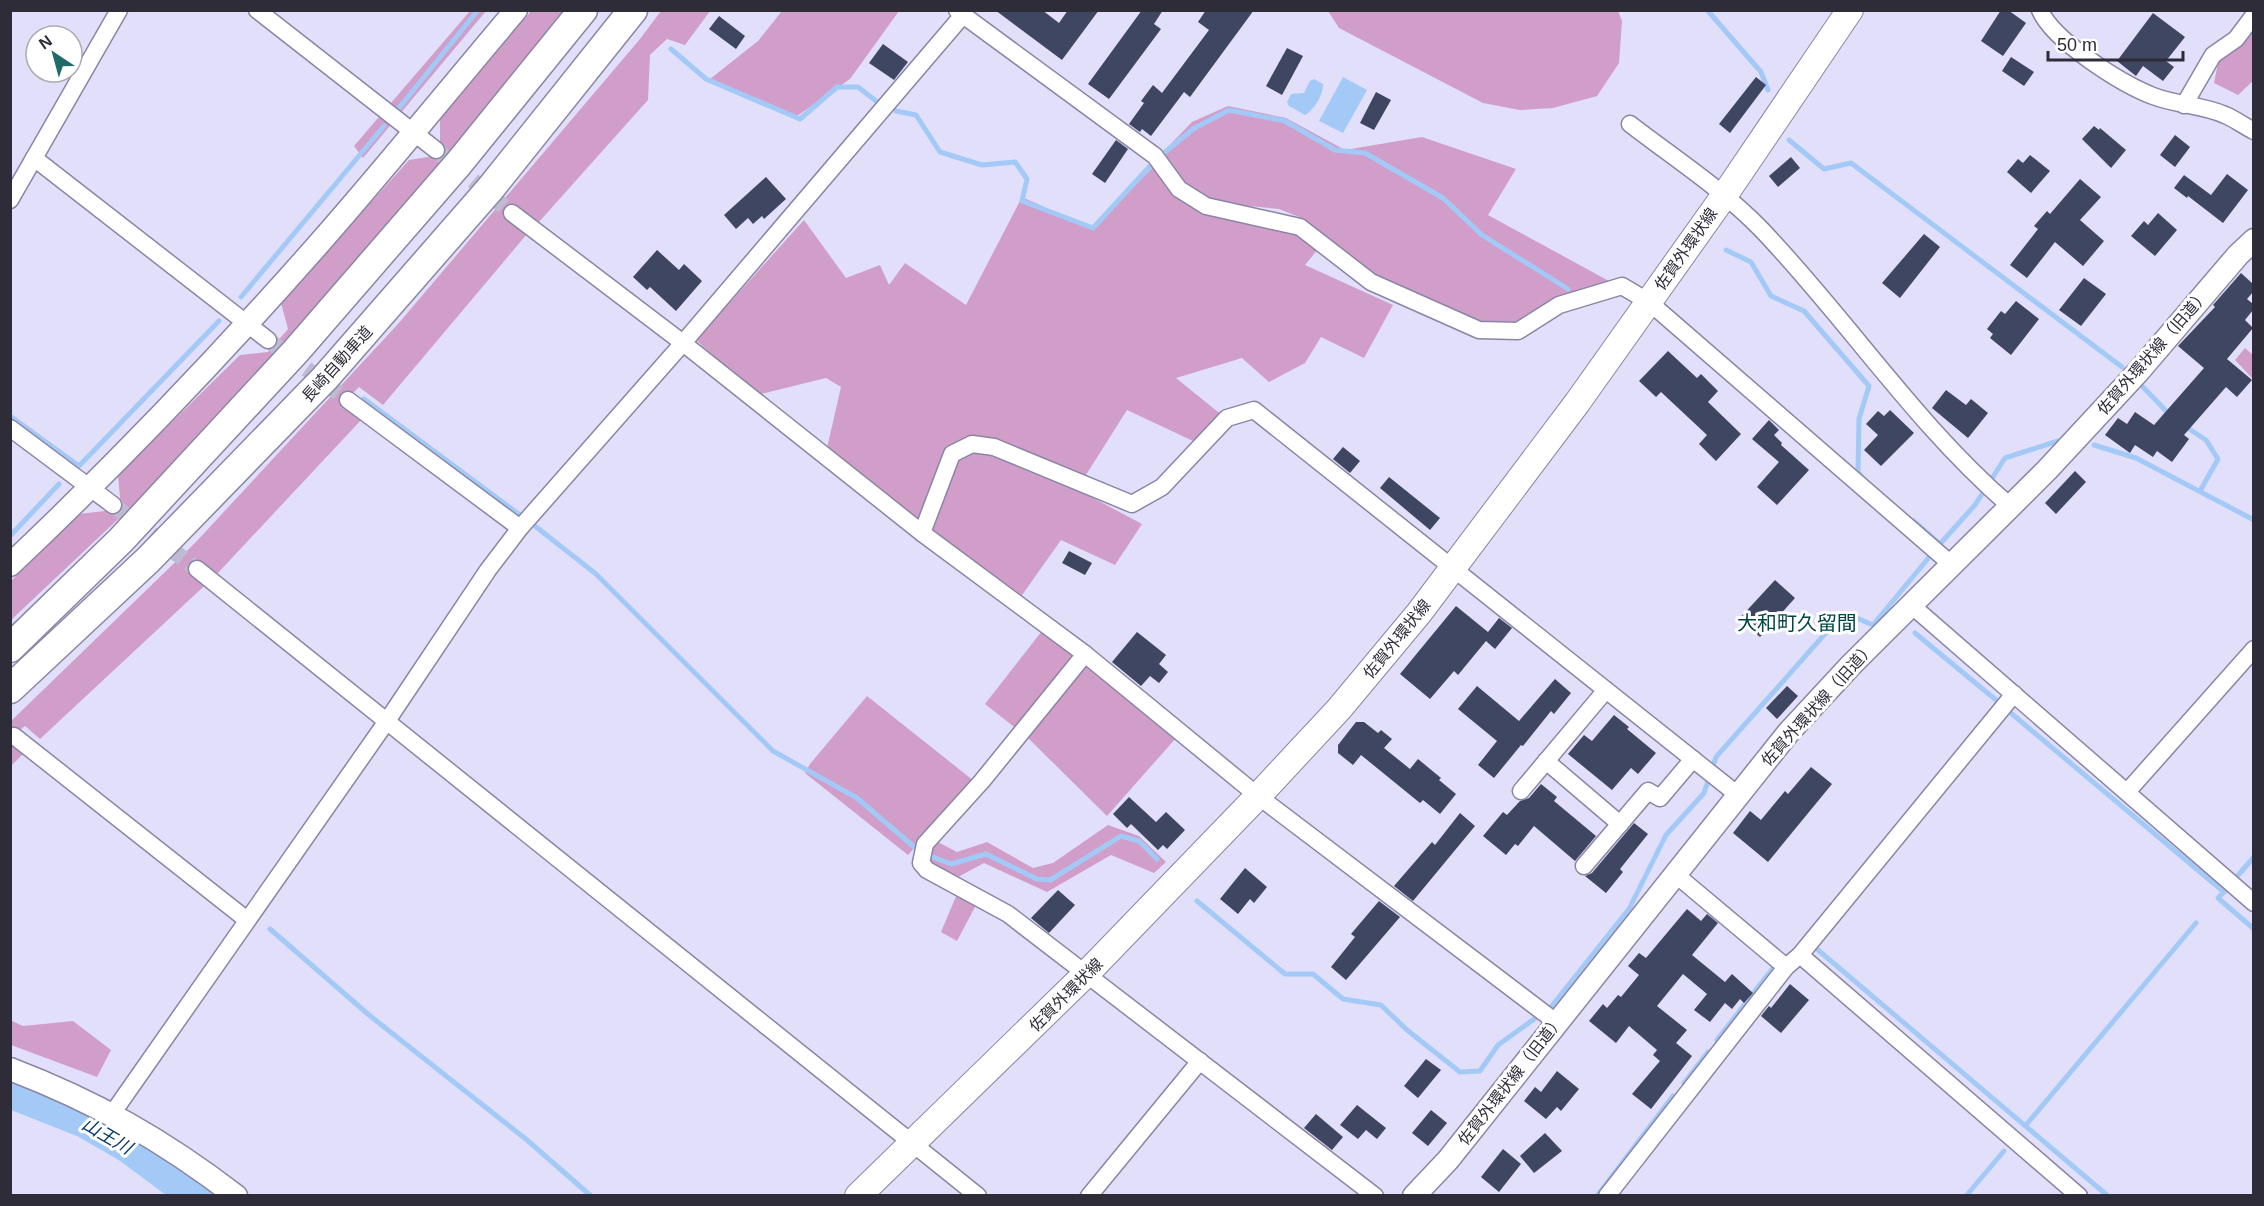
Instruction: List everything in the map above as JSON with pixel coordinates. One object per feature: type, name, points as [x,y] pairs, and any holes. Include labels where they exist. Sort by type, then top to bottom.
[{"type":"highway","points":[[10,648],[121,540],[296,351],[459,163],[583,10]]},
{"type":"highway","name":"長崎自動車道","points":[[10,689],[148,560],[325,378],[490,189],[633,10]]},
{"type":"main road","name":"佐賀外環状線","points":[[858,1196],[1086,974],[1339,709],[1419,613],[1577,403],[1724,196],[1850,10]]},
{"type":"street","points":[[10,200],[119,10]]},
{"type":"street","points":[[256,10],[435,150]]},
{"type":"street","points":[[10,565],[92,488],[246,324],[414,133],[516,10]]},
{"type":"street","points":[[2040,10],[2043,18],[2079,53],[2097,65],[2152,96],[2224,114],[2253,131]]},
{"type":"street","points":[[112,1114],[387,722],[488,570],[520,528],[683,344],[960,13],[1155,156],[1179,189],[1206,206],[1300,227],[1371,282],[1479,330],[1518,331],[1559,306],[1622,286],[1649,302],[1941,555]]},
{"type":"street","points":[[2184,105],[2213,56],[2236,39],[2253,15]]},
{"type":"street","points":[[1630,124],[1724,196],[1760,229],[1826,302],[1902,396],[1995,493]]},
{"type":"street","points":[[34,158],[268,340]]},
{"type":"street","points":[[512,213],[683,344],[922,533],[1085,654],[1258,796],[1556,1022]]},
{"type":"street","name":"佐賀外環状線（旧道）","points":[[1414,1196],[1448,1160],[1675,874],[1730,788],[1788,733],[1911,604],[1941,555],[1995,493],[2085,429],[2253,240]]},
{"type":"street","points":[[348,400],[520,528]]},
{"type":"street","points":[[922,533],[952,454],[972,444],[994,447],[1132,504],[1162,488],[1227,418],[1254,410],[1730,788]]},
{"type":"street","points":[[10,428],[113,505]]},
{"type":"street","points":[[197,569],[978,1196]]},
{"type":"street","points":[[1911,604],[2253,903]]},
{"type":"street","points":[[2127,792],[2253,649]]},
{"type":"street","points":[[1085,654],[982,781],[925,844],[921,863],[927,870],[1008,914],[1375,1196]]},
{"type":"street","points":[[1521,791],[1606,690]]},
{"type":"street","points":[[1607,1196],[1786,968],[1800,955],[2014,694]]},
{"type":"street","points":[[14,736],[247,920]]},
{"type":"street","points":[[1546,761],[1620,824]]},
{"type":"street","points":[[1584,866],[1648,791],[1660,798],[1697,762]]},
{"type":"street","points":[[1675,874],[1786,968]]},
{"type":"street","points":[[1800,955],[2079,1196]]},
{"type":"street","points":[[1089,1196],[1200,1061]]},
{"type":"street","points":[[10,1069],[61,1088],[112,1114],[187,1158],[236,1196]]},
{"type":"shaded area","points":[[470,11],[486,11],[363,158],[354,146]]},
{"type":"shaded area","points":[[531,11],[570,11],[351,275],[132,506],[11,620],[11,581],[79,514],[121,509],[118,475],[240,355],[268,352],[288,329],[281,303],[409,160],[440,155],[440,118]]},
{"type":"shaded area","points":[[661,11],[710,11],[685,45],[667,39],[650,55],[648,100],[538,223],[506,207],[527,234],[383,405],[359,387],[343,403],[363,418],[216,575],[40,739],[25,726],[11,737],[11,721],[195,543],[398,324],[640,39]]},
{"type":"shaded area","points":[[782,11],[899,11],[850,79],[797,116],[710,79],[758,41]]},
{"type":"shaded area","points":[[1328,11],[1618,11],[1622,21],[1619,63],[1597,96],[1553,108],[1520,110],[1483,103],[1339,28]]},
{"type":"shaded area","points":[[2253,25],[2253,81],[2238,95],[2214,83],[2218,63],[2239,44]]},
{"type":"shaded area","points":[[1228,106],[1286,118],[1345,150],[1422,137],[1516,169],[1488,215],[1609,281],[1566,294],[1516,325],[1477,322],[1373,276],[1299,217],[1279,209],[1210,202],[1180,185],[1163,152],[1192,122]]},
{"type":"shaded area","points":[[1153,167],[1175,192],[1299,235],[1318,249],[1305,265],[1393,305],[1364,358],[1321,337],[1305,363],[1269,382],[1242,358],[1176,378],[1223,416],[1193,441],[1127,410],[1084,478],[988,442],[1142,524],[1115,565],[1061,540],[1020,598],[827,448],[841,387],[826,378],[757,395],[696,340],[804,220],[846,278],[880,265],[889,285],[905,263],[966,305],[1022,197],[1093,229]]},
{"type":"shaded area","points":[[2245,348],[2253,355],[2253,379],[2235,360]]},
{"type":"shaded area","points":[[1042,631],[1077,659],[1018,730],[985,704]]},
{"type":"shaded area","points":[[1085,665],[1176,738],[1107,816],[1027,737]]},
{"type":"shaded area","points":[[867,696],[974,781],[908,855],[805,773]]},
{"type":"shaded area","points":[[11,741],[23,754],[11,766]]},
{"type":"shaded area","points":[[1108,825],[1139,836],[1166,862],[1154,873],[1111,855],[1047,892],[984,863],[958,877],[928,865],[936,841],[957,852],[987,842],[1033,868],[1053,863]]},
{"type":"shaded area","points":[[957,894],[976,905],[957,941],[941,932]]},
{"type":"shaded area","points":[[10,1020],[23,1026],[73,1021],[111,1050],[97,1077],[11,1045]]},
{"type":"water","points":[[1343,77],[1367,90],[1343,133],[1319,121]]},
{"type":"water","points":[[1314,79],[1323,84],[1322,92],[1315,106],[1305,115],[1289,106],[1287,102],[1291,94],[1304,93],[1310,81]]},
{"type":"building","points":[[995,10],[1042,10],[1059,23],[1068,10],[1099,10],[1062,60]]},
{"type":"building","points":[[1142,10],[1163,10],[1154,24],[1161,29],[1109,99],[1088,84]]},
{"type":"building","points":[[1206,10],[1254,10],[1190,97],[1184,92],[1151,136],[1142,129],[1140,132],[1129,124],[1144,103],[1141,101],[1153,85],[1162,93],[1209,30],[1198,22]]},
{"type":"building","points":[[2001,10],[2008,10],[2026,23],[2003,56],[1981,41]]},
{"type":"building","points":[[2153,13],[2185,37],[2166,61],[2174,67],[2163,81],[2143,66],[2136,76],[2117,61]]},
{"type":"building","points":[[719,16],[745,36],[736,49],[709,29]]},
{"type":"building","points":[[883,44],[908,62],[894,80],[869,63]]},
{"type":"building","points":[[1287,48],[1303,56],[1282,95],[1266,86]]},
{"type":"building","points":[[2011,57],[2034,72],[2024,86],[2002,71]]},
{"type":"building","points":[[1756,77],[1766,85],[1730,133],[1719,124]]},
{"type":"building","points":[[1376,92],[1391,100],[1374,130],[1360,123]]},
{"type":"building","points":[[2094,126],[2099,130],[2100,128],[2126,150],[2111,168],[2082,139]]},
{"type":"building","points":[[2175,135],[2190,147],[2175,167],[2160,155]]},
{"type":"building","points":[[1116,140],[1128,149],[1105,183],[1092,174]]},
{"type":"building","points":[[2030,155],[2050,171],[2031,193],[2007,172],[2018,159],[2023,163]]},
{"type":"building","points":[[1791,157],[1800,168],[1778,187],[1769,176]]},
{"type":"building","points":[[2227,174],[2248,190],[2223,223],[2174,188],[2184,175],[2211,195]]},
{"type":"building","points":[[766,177],[786,199],[764,219],[762,216],[753,224],[748,218],[736,229],[724,215]]},
{"type":"building","points":[[2080,179],[2101,197],[2080,220],[2104,241],[2083,266],[2055,242],[2027,278],[2010,265],[2038,229],[2034,226],[2047,211],[2050,214]]},
{"type":"building","points":[[2158,213],[2177,230],[2155,256],[2131,236],[2144,221],[2148,225]]},
{"type":"building","points":[[1924,234],[1940,247],[1900,298],[1882,283]]},
{"type":"building","points":[[657,250],[679,270],[684,264],[702,281],[676,311],[650,287],[647,290],[633,277]]},
{"type":"building","points":[[2241,273],[2253,284],[2253,292],[2247,299],[2253,304],[2253,310],[2245,320],[2253,328],[2227,359],[2252,380],[2237,397],[2226,387],[2184,435],[2189,439],[2172,462],[2157,451],[2153,457],[2135,445],[2130,453],[2105,435],[2118,418],[2127,424],[2135,412],[2154,425],[2204,368],[2178,346],[2215,307],[2213,305]]},
{"type":"building","points":[[2084,278],[2106,294],[2081,326],[2059,310]]},
{"type":"building","points":[[2016,301],[2039,319],[2011,355],[1990,338],[1993,334],[1987,329],[2001,311],[2005,314]]},
{"type":"building","points":[[1668,351],[1697,378],[1701,374],[1718,391],[1708,402],[1741,434],[1716,461],[1699,444],[1707,435],[1661,392],[1656,397],[1639,381]]},
{"type":"building","points":[[1946,390],[1966,405],[1971,399],[1988,413],[1968,438],[1932,408]]},
{"type":"building","points":[[1890,410],[1914,433],[1881,466],[1864,450],[1878,435],[1866,424],[1878,411],[1884,416]]},
{"type":"building","points":[[1769,420],[1779,430],[1774,435],[1782,443],[1781,445],[1809,470],[1777,505],[1757,487],[1779,462],[1752,439]]},
{"type":"building","points":[[1343,447],[1360,461],[1350,473],[1333,459]]},
{"type":"building","points":[[2075,471],[2086,482],[2056,514],[2045,503]]},
{"type":"building","points":[[1389,477],[1440,518],[1430,530],[1380,488]]},
{"type":"building","points":[[1069,551],[1092,563],[1085,575],[1062,563]]},
{"type":"building","points":[[1775,580],[1795,598],[1760,637],[1739,619]]},
{"type":"building","points":[[1456,606],[1488,632],[1499,618],[1512,628],[1495,649],[1486,641],[1458,675],[1454,671],[1430,699],[1400,674]]},
{"type":"building","points":[[1137,632],[1166,655],[1159,664],[1168,672],[1159,683],[1150,676],[1141,686],[1112,662]]},
{"type":"building","points":[[1555,679],[1571,693],[1554,714],[1551,711],[1494,778],[1478,765],[1497,741],[1458,709],[1477,686],[1519,721]]},
{"type":"building","points":[[1787,686],[1798,696],[1777,719],[1766,708]]},
{"type":"building","points":[[1614,715],[1656,753],[1638,774],[1631,768],[1612,790],[1568,754],[1584,735],[1592,741]]},
{"type":"building","points":[[1356,722],[1364,722],[1378,733],[1381,730],[1392,739],[1384,748],[1410,769],[1418,759],[1456,794],[1440,814],[1423,800],[1420,803],[1361,755],[1353,765],[1338,753],[1338,745]]},
{"type":"building","points":[[1811,767],[1832,784],[1768,862],[1733,833],[1750,811],[1761,820],[1785,791],[1788,794]]},
{"type":"building","points":[[1541,784],[1557,797],[1554,801],[1596,836],[1575,861],[1534,826],[1518,846],[1515,844],[1506,855],[1483,836],[1503,812],[1507,815],[1520,801],[1529,798]]},
{"type":"building","points":[[1129,797],[1156,822],[1166,812],[1185,830],[1167,849],[1163,845],[1158,850],[1131,824],[1127,828],[1113,814]]},
{"type":"building","points":[[1460,813],[1475,826],[1413,901],[1394,886],[1432,842],[1435,845]]},
{"type":"building","points":[[1634,823],[1648,834],[1620,869],[1623,872],[1606,893],[1585,876],[1592,873]]},
{"type":"building","points":[[1245,868],[1267,887],[1254,903],[1250,899],[1238,914],[1220,899]]},
{"type":"building","points":[[1058,890],[1075,905],[1049,933],[1031,918]]},
{"type":"building","points":[[1379,901],[1400,917],[1346,980],[1331,967],[1355,937],[1351,934]]},
{"type":"building","points":[[1687,909],[1701,921],[1707,914],[1718,923],[1692,955],[1725,982],[1732,974],[1753,993],[1744,1003],[1740,999],[1732,1009],[1725,1003],[1710,1022],[1694,1010],[1707,994],[1683,974],[1657,1006],[1687,1030],[1676,1043],[1692,1056],[1651,1109],[1632,1094],[1660,1061],[1653,1055],[1657,1050],[1629,1026],[1616,1043],[1589,1021],[1603,1004],[1607,1008],[1618,995],[1621,997],[1639,975],[1628,966],[1639,953],[1646,958]]},
{"type":"building","points":[[1790,984],[1809,1000],[1781,1033],[1761,1016],[1769,1006],[1771,1008]]},
{"type":"building","points":[[1426,1059],[1441,1070],[1418,1098],[1404,1086]]},
{"type":"building","points":[[1557,1071],[1579,1089],[1561,1111],[1557,1107],[1546,1119],[1524,1101],[1535,1087],[1541,1092]]},
{"type":"building","points":[[1357,1105],[1386,1128],[1377,1139],[1366,1130],[1358,1139],[1340,1125]]},
{"type":"building","points":[[1431,1110],[1447,1123],[1428,1146],[1412,1133]]},
{"type":"building","points":[[1316,1114],[1343,1137],[1332,1150],[1304,1128]]},
{"type":"building","points":[[1545,1133],[1562,1151],[1534,1173],[1520,1156]]},
{"type":"building","points":[[1503,1149],[1521,1164],[1499,1192],[1481,1177]]},
{"type":"waterway","points":[[399,108],[478,10]]},
{"type":"waterway","points":[[1708,11],[1761,72],[1768,90]]},
{"type":"waterway","points":[[671,49],[706,79],[800,119],[837,87],[858,87],[880,104]]},
{"type":"waterway","points":[[1164,153],[1193,129],[1229,110],[1285,121],[1335,150],[1365,153],[1443,198],[1482,235],[1568,289]]},
{"type":"waterway","points":[[896,111],[916,115],[940,152],[982,165],[1015,162],[1027,179],[1022,201],[1093,228],[1151,165]]},
{"type":"waterway","points":[[241,297],[384,126]]},
{"type":"waterway","points":[[1789,140],[1824,169],[1851,163],[2122,367]]},
{"type":"waterway","points":[[1726,250],[1751,262],[1771,296],[1804,311],[1869,386],[1859,419],[1858,472],[1861,476]]},
{"type":"waterway","points":[[10,416],[79,466],[219,321]]},
{"type":"waterway","points":[[2143,387],[2171,416]]},
{"type":"waterway","points":[[364,399],[520,515]]},
{"type":"waterway","points":[[2183,425],[2206,440],[2218,459],[2200,491]]},
{"type":"waterway","points":[[1197,901],[1285,974],[1313,974],[1343,999],[1381,1005],[1407,1030],[1460,1072],[1480,1071],[1498,1045],[1551,1007],[1629,909],[1666,835],[1704,793],[1716,757],[1839,618],[1852,616],[1873,625],[1975,505],[2005,458],[2058,441]]},
{"type":"waterway","points":[[2094,445],[2136,458],[2254,520]]},
{"type":"waterway","points":[[10,536],[59,484]]},
{"type":"waterway","points":[[1914,521],[1940,544]]},
{"type":"waterway","points":[[535,526],[596,574],[773,751],[857,798],[920,852],[951,864],[986,854],[1037,879],[1050,880],[1121,836],[1139,841],[1157,859]]},
{"type":"waterway","points":[[1915,633],[1996,700]]},
{"type":"waterway","points":[[2012,714],[2224,892]]},
{"type":"waterway","points":[[2233,881],[2254,857]]},
{"type":"waterway","points":[[2225,891],[2218,898],[2254,929]]},
{"type":"waterway","points":[[2026,1125],[2196,923]]},
{"type":"waterway","points":[[270,929],[369,1015],[527,1140],[591,1196]]},
{"type":"waterway","points":[[1818,950],[2108,1196]]},
{"type":"waterway","points":[[1717,1040],[1773,968]]},
{"type":"waterway","points":[[1684,1083],[1708,1052]]},
{"type":"waterway","name":"山王川","points":[[10,1092],[86,1122],[129,1147],[195,1196]]},
{"type":"waterway","points":[[1597,1196],[1673,1096]]},
{"type":"waterway","points":[[1966,1196],[2004,1151]]},
{"type":"tunnel","points":[[436,150],[512,213]]},
{"type":"tunnel","points":[[268,340],[348,400]]},
{"type":"tunnel","points":[[113,505],[197,569]]},
{"type":"district","name":"大和町久留間","points":[[1797,623]]}]
